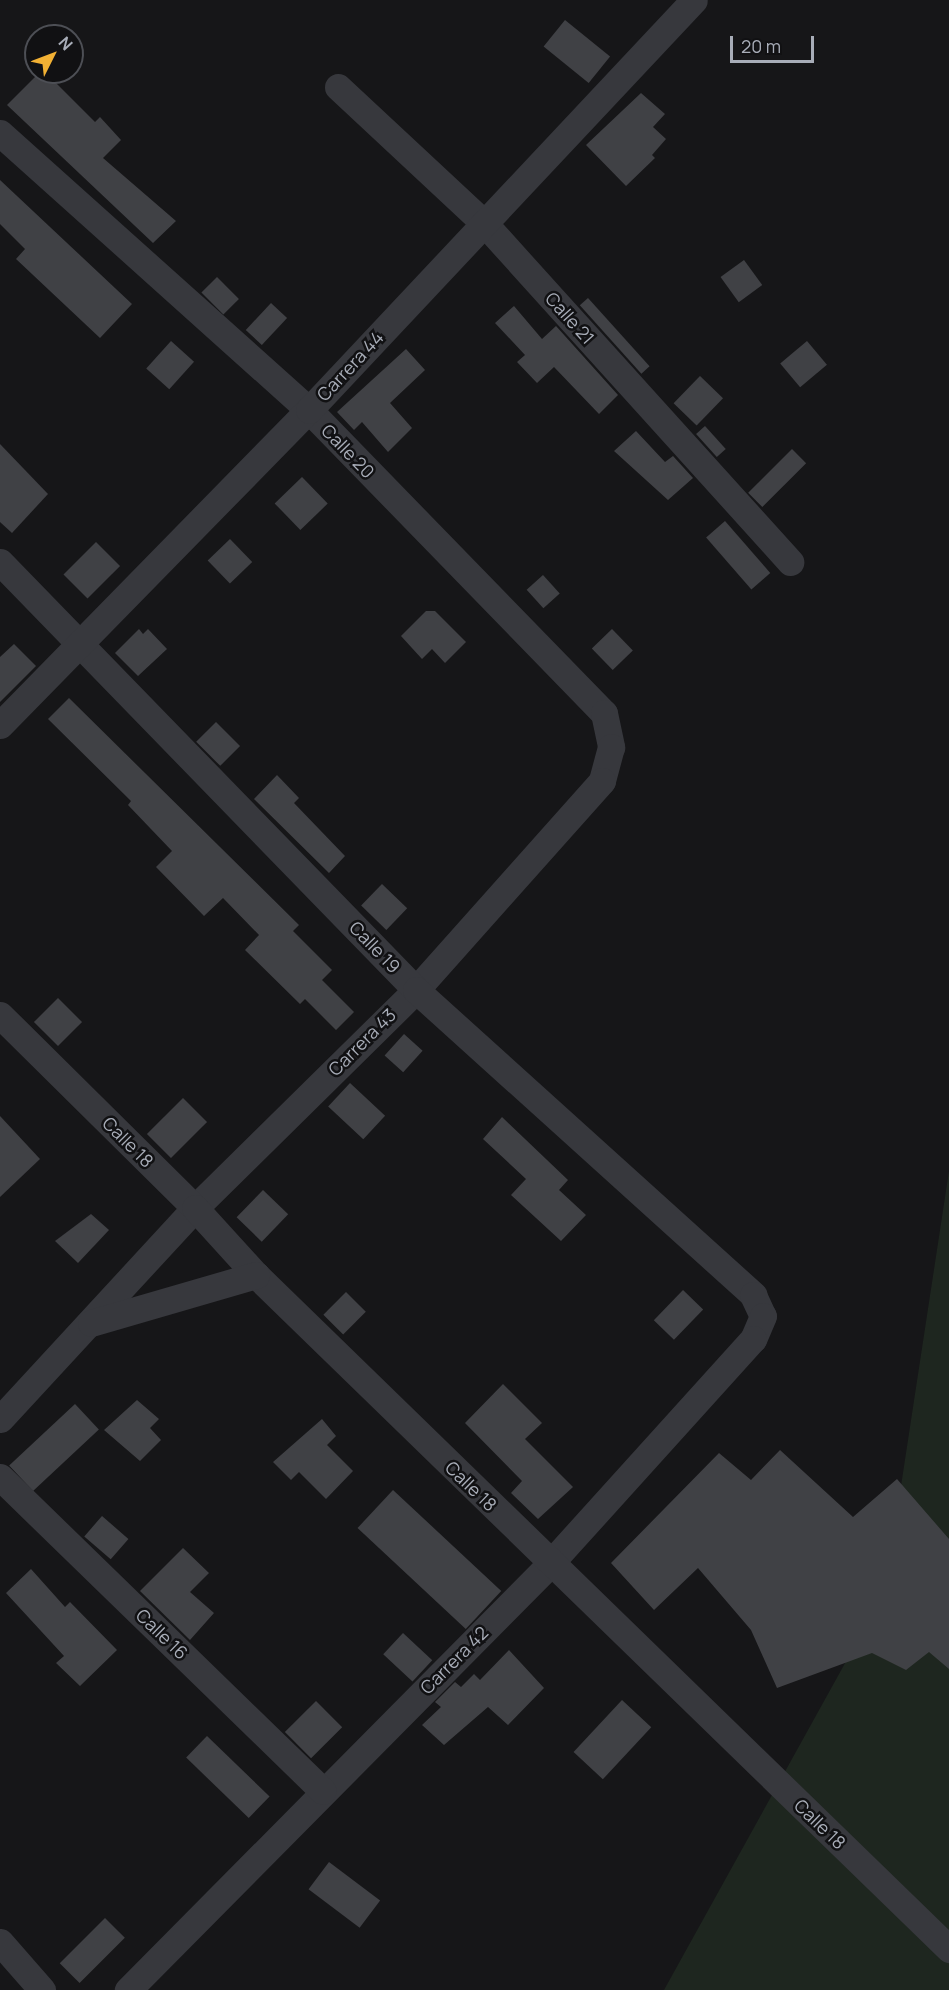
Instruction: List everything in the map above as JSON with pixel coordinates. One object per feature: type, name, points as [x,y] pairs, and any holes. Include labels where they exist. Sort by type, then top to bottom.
[{"type":"street","name":"Carrera 44","points":[[0,725],[309,410],[694,0]]},
{"type":"street","name":"Calle 21","points":[[338,87],[484,223],[790,562]]},
{"type":"street","name":"Calle 20","points":[[0,133],[309,410],[604,713],[611,747]]},
{"type":"street","name":"Calle 19","points":[[0,562],[416,990],[753,1295],[762,1316]]},
{"type":"street","name":"Carrera 43","points":[[0,1419],[195,1208],[416,990],[602,781],[611,747]]},
{"type":"street","name":"Calle 18","points":[[0,1016],[195,1208],[256,1275],[550,1564],[949,1949]]},
{"type":"street","points":[[91,1323],[256,1275]]},
{"type":"street","name":"Carrera 42","points":[[128,1990],[550,1564],[753,1339],[762,1316]]},
{"type":"street","name":"Calle 16","points":[[0,1477],[323,1791]]},
{"type":"street","points":[[0,1942],[42,1990]]},
{"type":"shaded area","points":[[949,1171],[949,1990],[664,1990],[885,1591]]},
{"type":"building","points":[[565,20],[610,57],[589,83],[544,46]]},
{"type":"building","points":[[28,84],[57,84],[95,122],[100,117],[121,140],[103,158],[176,221],[153,243],[7,105]]},
{"type":"building","points":[[641,93],[665,114],[653,127],[666,139],[652,155],[655,158],[626,186],[586,145]]},
{"type":"building","points":[[0,180],[132,304],[100,338],[16,259],[25,249],[0,224]]},
{"type":"building","points":[[744,260],[762,285],[739,302],[721,277]]},
{"type":"building","points":[[217,277],[239,299],[223,314],[201,293]]},
{"type":"building","points":[[588,298],[650,366],[641,374],[580,305]]},
{"type":"building","points":[[271,303],[287,318],[262,345],[246,330]]},
{"type":"building","points":[[514,306],[542,339],[556,326],[618,395],[599,414],[554,367],[537,383],[517,362],[525,355],[495,323]]},
{"type":"building","points":[[171,341],[194,362],[169,389],[146,368]]},
{"type":"building","points":[[807,341],[827,365],[800,387],[780,363]]},
{"type":"building","points":[[406,349],[425,370],[390,403],[412,428],[388,452],[362,422],[354,430],[337,412]]},
{"type":"building","points":[[700,376],[723,398],[697,426],[674,403]]},
{"type":"building","points":[[705,426],[726,449],[717,457],[696,434]]},
{"type":"building","points":[[636,431],[665,462],[673,456],[693,478],[668,500],[614,451]]},
{"type":"building","points":[[0,444],[48,494],[12,533],[0,522]]},
{"type":"building","points":[[792,449],[806,463],[762,507],[748,493]]},
{"type":"building","points":[[302,477],[328,504],[300,530],[275,503]]},
{"type":"building","points":[[725,521],[770,573],[751,589],[706,537]]},
{"type":"building","points":[[230,539],[252,562],[230,584],[208,561]]},
{"type":"building","points":[[96,542],[120,566],[88,599],[63,575]]},
{"type":"building","points":[[543,575],[560,594],[543,608],[527,590]]},
{"type":"building","points":[[426,611],[435,611],[466,642],[445,663],[432,649],[422,659],[401,636]]},
{"type":"building","points":[[139,629],[143,634],[148,629],[167,649],[138,676],[115,653]]},
{"type":"building","points":[[612,629],[633,651],[613,670],[592,648]]},
{"type":"building","points":[[14,644],[36,666],[0,702],[0,657]]},
{"type":"building","points":[[69,698],[299,925],[293,931],[332,970],[322,980],[354,1012],[336,1030],[305,999],[300,1004],[245,950],[259,935],[223,898],[204,916],[156,867],[172,851],[128,805],[131,801],[48,719]]},
{"type":"building","points":[[216,722],[240,746],[220,766],[196,742]]},
{"type":"building","points":[[277,775],[299,798],[294,803],[345,856],[329,873],[254,799]]},
{"type":"building","points":[[382,884],[407,908],[386,930],[361,906]]},
{"type":"building","points":[[58,998],[82,1022],[58,1046],[34,1022]]},
{"type":"building","points":[[404,1034],[423,1051],[403,1072],[385,1056]]},
{"type":"building","points":[[350,1083],[385,1116],[363,1139],[328,1106]]},
{"type":"building","points":[[183,1098],[207,1122],[171,1158],[147,1134]]},
{"type":"building","points":[[0,1116],[40,1159],[0,1197]]},
{"type":"building","points":[[502,1117],[568,1180],[559,1190],[586,1215],[561,1241],[511,1195],[526,1179],[483,1139]]},
{"type":"building","points":[[263,1190],[288,1214],[262,1242],[237,1217]]},
{"type":"building","points":[[91,1214],[109,1230],[78,1263],[55,1241]]},
{"type":"building","points":[[683,1290],[703,1309],[674,1340],[654,1320]]},
{"type":"building","points":[[346,1292],[366,1312],[343,1334],[323,1315]]},
{"type":"building","points":[[503,1384],[542,1423],[525,1439],[573,1487],[538,1519],[511,1493],[522,1481],[465,1423]]},
{"type":"building","points":[[137,1400],[159,1419],[150,1428],[161,1440],[140,1461],[104,1430]]},
{"type":"building","points":[[75,1404],[99,1430],[33,1491],[9,1465]]},
{"type":"building","points":[[322,1419],[336,1436],[327,1445],[353,1471],[326,1499],[299,1472],[291,1480],[273,1462]]},
{"type":"building","points":[[780,1450],[853,1517],[897,1479],[949,1539],[949,1669],[929,1652],[906,1670],[872,1653],[777,1688],[751,1630],[698,1568],[654,1610],[611,1563],[719,1453],[751,1480]]},
{"type":"building","points":[[393,1490],[501,1591],[466,1629],[358,1528]]},
{"type":"building","points":[[102,1516],[128,1539],[111,1559],[84,1536]]},
{"type":"building","points":[[183,1548],[209,1573],[190,1592],[214,1613],[190,1640],[140,1591]]},
{"type":"building","points":[[31,1569],[65,1607],[70,1602],[117,1650],[80,1686],[56,1663],[64,1656],[6,1593]]},
{"type":"building","points":[[403,1633],[432,1660],[412,1681],[383,1654]]},
{"type":"building","points":[[509,1650],[544,1688],[508,1725],[488,1707],[444,1745],[422,1725],[441,1707],[435,1702],[455,1682],[461,1687],[474,1674],[480,1680]]},
{"type":"building","points":[[622,1700],[651,1727],[603,1779],[574,1752]]},
{"type":"building","points":[[316,1701],[342,1727],[311,1758],[285,1732]]},
{"type":"building","points":[[207,1736],[270,1796],[249,1818],[186,1758]]},
{"type":"building","points":[[329,1862],[380,1901],[360,1928],[309,1889]]},
{"type":"building","points":[[105,1918],[125,1938],[80,1983],[60,1963]]}]
